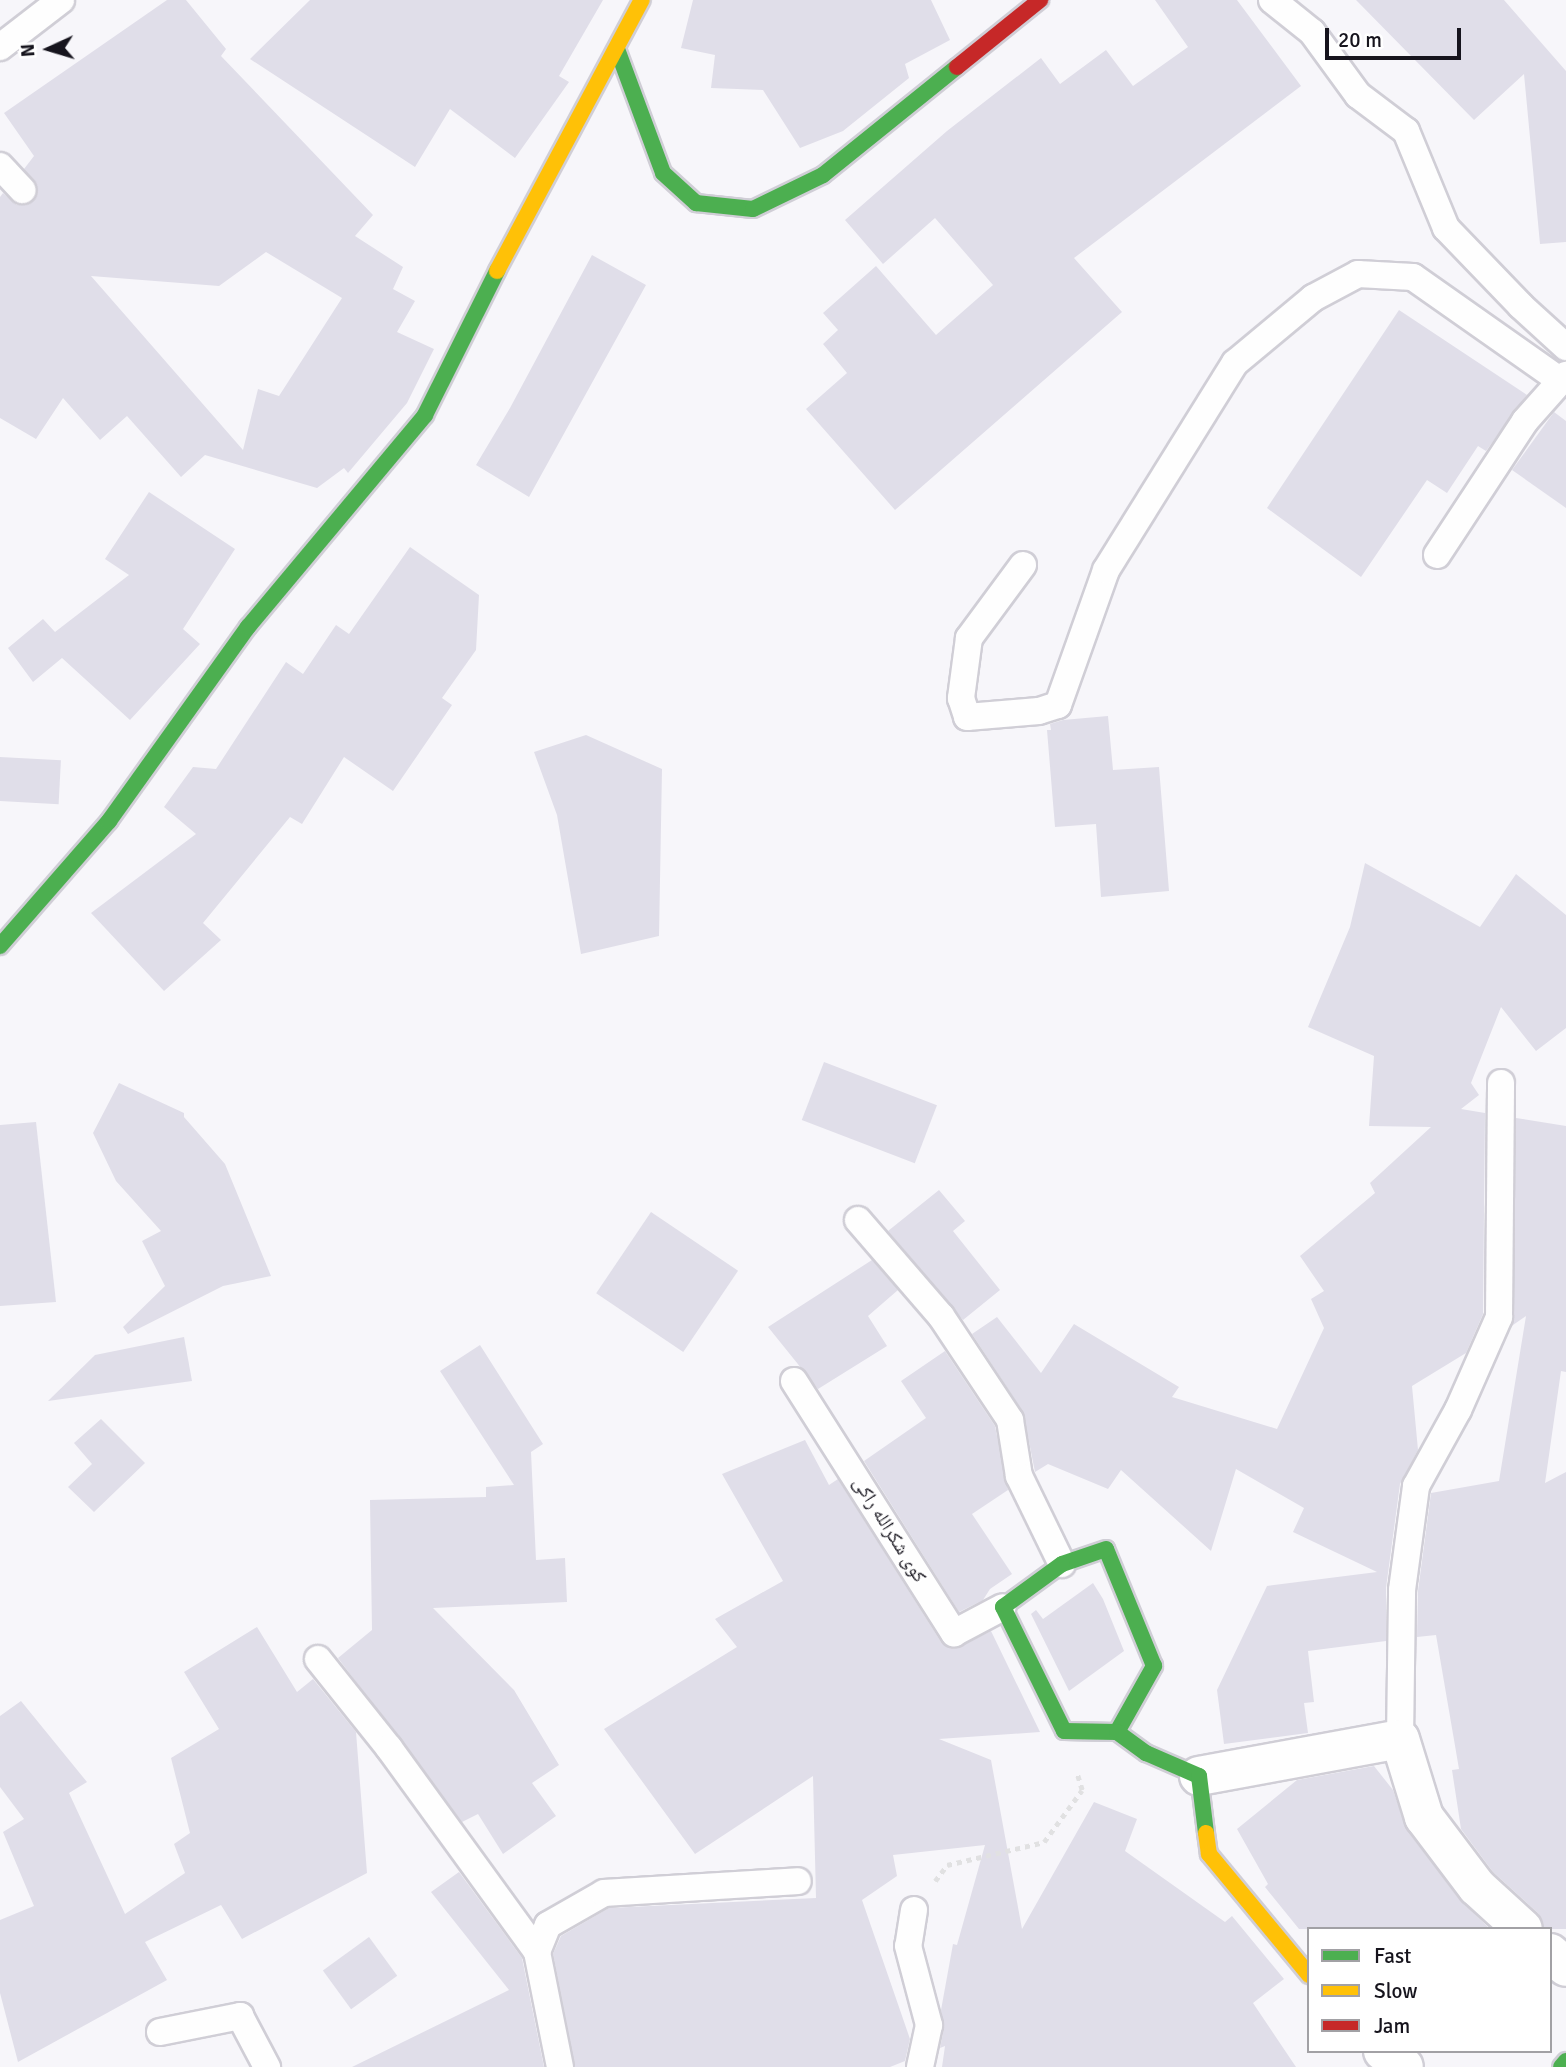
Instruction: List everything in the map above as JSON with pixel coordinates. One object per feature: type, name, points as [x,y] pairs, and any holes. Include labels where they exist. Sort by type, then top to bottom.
[{"type":"street","points":[[0,946],[109,821],[248,627],[425,415],[523,220],[642,0]]},
{"type":"street","points":[[617,49],[663,173],[696,203],[753,209],[823,175],[1040,0]]},
{"type":"street","points":[[1117,1732],[1154,1666],[1106,1549],[1062,1564],[1003,1607],[1064,1731],[1117,1732],[1146,1753],[1199,1776],[1400,1739],[1424,1817],[1477,1887],[1521,1927]]},
{"type":"street","points":[[1199,1776],[1209,1854],[1307,1973]]},
{"type":"street","points":[[1552,1955],[1566,1967]]},
{"type":"street","points":[[1386,2053],[1404,2067]]},
{"type":"street","points":[[1561,2067],[1566,2061]]},
{"type":"lane","points":[[0,47],[61,0]]},
{"type":"lane","points":[[1272,0],[1312,32],[1358,95],[1406,131],[1446,228],[1521,306],[1566,347]]},
{"type":"lane","points":[[0,166],[22,190]]},
{"type":"lane","points":[[1023,565],[969,638],[961,698],[967,717],[1039,711],[1058,705],[1106,570],[1235,363],[1313,298],[1358,274],[1413,277],[1564,378],[1525,421],[1437,555]]},
{"type":"lane","points":[[1400,1739],[1402,1590],[1416,1486],[1458,1410],[1499,1317],[1501,1083]]},
{"type":"lane","points":[[858,1220],[941,1316],[1010,1420],[1019,1476],[1062,1564]]},
{"type":"lane","name":"کوی شکرالله راکی","points":[[794,1381],[954,1633],[1003,1607]]},
{"type":"lane","points":[[318,1659],[389,1748],[537,1952],[560,2067]]},
{"type":"lane","points":[[537,1952],[548,1925],[604,1894],[798,1881]]},
{"type":"lane","points":[[914,1910],[908,1946],[929,2025],[920,2067]]},
{"type":"lane","points":[[160,2032],[240,2016],[267,2067]]},
{"type":"path","points":[[914,1910],[947,1865],[1044,1842],[1082,1790],[1064,1731]]},
{"type":"building","points":[[167,0],[186,0],[226,49],[221,56],[373,215],[355,236],[403,267],[393,289],[415,301],[397,332],[434,349],[407,403],[348,473],[344,468],[317,488],[205,455],[181,477],[127,416],[100,440],[63,398],[36,439],[0,418],[0,197],[3,193],[17,205],[26,205],[37,195],[37,187],[24,169],[34,156],[4,113]],"holes":[[[266,252],[342,298],[279,396],[258,389],[243,450],[91,276],[219,286]]]},
{"type":"building","points":[[310,0],[603,0],[559,76],[569,82],[515,158],[450,109],[415,167],[250,59]]},
{"type":"building","points":[[693,0],[931,0],[950,40],[905,64],[909,78],[843,131],[800,148],[763,90],[711,88],[715,55],[681,48]]},
{"type":"building","points":[[1155,0],[1237,0],[1301,86],[1074,258],[1122,312],[895,510],[806,409],[847,373],[823,344],[838,330],[823,313],[876,266],[936,335],[993,285],[935,218],[883,264],[845,220],[947,131],[1041,58],[1060,84],[1106,50],[1133,86],[1188,47]]},
{"type":"building","points":[[1356,0],[1504,0],[1566,71],[1566,242],[1540,244],[1524,74],[1474,120]]},
{"type":"building","points":[[592,255],[646,285],[529,497],[476,465],[510,408]]},
{"type":"building","points":[[1399,310],[1527,395],[1486,451],[1478,446],[1447,493],[1427,480],[1361,577],[1267,508]]},
{"type":"building","points":[[1554,412],[1566,421],[1566,508],[1512,470]]},
{"type":"building","points":[[149,492],[235,549],[183,629],[200,644],[130,720],[62,658],[33,682],[8,648],[43,619],[55,632],[129,575],[105,559]]},
{"type":"building","points":[[410,547],[479,595],[476,650],[442,698],[452,705],[393,791],[344,757],[302,824],[290,817],[203,923],[221,940],[164,991],[91,913],[196,834],[164,807],[193,767],[216,769],[286,662],[303,674],[336,625],[349,634]]},
{"type":"building","points":[[1108,716],[1113,770],[1159,767],[1169,891],[1101,897],[1096,824],[1055,827],[1047,730],[1051,730],[1050,724],[1063,720]]},
{"type":"building","points":[[586,735],[662,769],[659,936],[581,954],[557,815],[534,752]]},
{"type":"building","points":[[0,757],[61,760],[59,804],[0,801]]},
{"type":"building","points":[[1365,863],[1480,927],[1516,874],[1566,915],[1566,1028],[1536,1051],[1501,1007],[1471,1083],[1479,1095],[1461,1109],[1485,1113],[1483,1314],[1466,1353],[1412,1386],[1418,1450],[1400,1484],[1386,1588],[1386,1641],[1308,1651],[1314,1702],[1304,1703],[1308,1733],[1224,1744],[1217,1690],[1267,1586],[1377,1572],[1293,1532],[1304,1508],[1236,1469],[1211,1551],[1121,1470],[1108,1489],[1048,1464],[1035,1472],[1023,1412],[972,1334],[997,1317],[1041,1373],[1074,1324],[1179,1387],[1172,1397],[1277,1429],[1324,1328],[1311,1299],[1324,1291],[1300,1256],[1375,1193],[1370,1183],[1431,1127],[1369,1126],[1374,1056],[1308,1027],[1350,927]]},
{"type":"building","points":[[824,1062],[937,1105],[915,1163],[802,1120]]},
{"type":"building","points":[[119,1083],[184,1113],[184,1117],[225,1164],[271,1276],[223,1286],[128,1334],[123,1327],[165,1286],[142,1241],[161,1231],[116,1181],[93,1133]]},
{"type":"building","points":[[1516,1118],[1566,1126],[1566,1372],[1561,1371],[1545,1483],[1566,1472],[1566,1929],[1543,1927],[1538,1913],[1493,1872],[1461,1829],[1452,1770],[1459,1769],[1436,1635],[1417,1637],[1418,1591],[1431,1493],[1499,1481],[1526,1316],[1513,1325]]},
{"type":"building","points":[[36,1122],[56,1302],[0,1306],[0,1125]]},
{"type":"building","points":[[939,1190],[965,1221],[953,1231],[1000,1290],[963,1320],[888,1231]]},
{"type":"building","points":[[651,1212],[738,1271],[683,1352],[596,1293]]},
{"type":"building","points":[[872,1260],[898,1290],[868,1316],[887,1346],[818,1389],[768,1327]]},
{"type":"building","points":[[184,1337],[192,1381],[48,1401],[95,1355]]},
{"type":"building","points":[[480,1345],[543,1444],[531,1452],[536,1560],[565,1558],[567,1602],[433,1608],[514,1690],[559,1765],[532,1783],[556,1816],[503,1854],[478,1814],[462,1822],[338,1658],[372,1630],[370,1500],[486,1497],[486,1487],[514,1485],[440,1371]]},
{"type":"building","points":[[945,1351],[995,1426],[1008,1490],[972,1514],[1012,1574],[990,1589],[983,1600],[959,1612],[864,1461],[926,1418],[901,1381]]},
{"type":"building","points":[[101,1419],[145,1463],[94,1512],[68,1487],[92,1464],[74,1443]]},
{"type":"building","points":[[805,1440],[829,1485],[838,1479],[941,1642],[954,1649],[991,1631],[1040,1732],[939,1739],[991,1760],[1022,1929],[1094,1802],[1137,1819],[1125,1851],[1225,1922],[1232,1916],[1284,1979],[1253,2003],[1296,2067],[942,2067],[945,2046],[940,2048],[944,2028],[941,2010],[953,1944],[957,1945],[985,1845],[893,1855],[897,1876],[862,1900],[910,2039],[905,2061],[890,2067],[575,2067],[553,1954],[561,1936],[609,1908],[816,1898],[813,1776],[695,1854],[604,1729],[737,1647],[715,1619],[783,1581],[722,1474]]},
{"type":"building","points":[[1093,1583],[1103,1599],[1124,1651],[1069,1691],[1031,1614],[1036,1610],[1043,1619]]},
{"type":"building","points":[[257,1627],[297,1692],[313,1679],[356,1732],[367,1873],[242,1939],[221,1905],[145,1942],[167,1980],[18,2062],[0,1993],[0,1920],[34,1906],[3,1832],[24,1819],[0,1787],[0,1716],[21,1701],[87,1782],[69,1793],[125,1914],[185,1873],[174,1844],[190,1833],[171,1758],[219,1729],[184,1672]]},
{"type":"building","points":[[1374,1766],[1393,1790],[1407,1830],[1460,1900],[1488,1927],[1299,1929],[1265,1887],[1268,1884],[1237,1829],[1297,1780]]},
{"type":"building","points":[[459,1872],[522,1958],[544,2067],[352,2067],[509,1990],[431,1892]]},
{"type":"building","points":[[369,1937],[397,1976],[351,2009],[323,1971]]},
{"type":"traffic: fast","points":[[617,49],[663,173],[696,203],[753,209],[823,175],[957,67]]},
{"type":"traffic: fast","points":[[0,946],[109,821],[248,627],[425,415],[497,271]]},
{"type":"traffic: fast","points":[[1117,1732],[1154,1666],[1106,1549],[1062,1564],[1003,1607],[1064,1731],[1117,1732],[1146,1753],[1199,1776],[1206,1833]]},
{"type":"traffic: fast","points":[[1561,2067],[1566,2061]]},
{"type":"traffic: slow","points":[[497,271],[642,0]]},
{"type":"traffic: slow","points":[[1206,1833],[1209,1854],[1307,1973]]},
{"type":"traffic: jam","points":[[957,67],[1040,0]]}]
